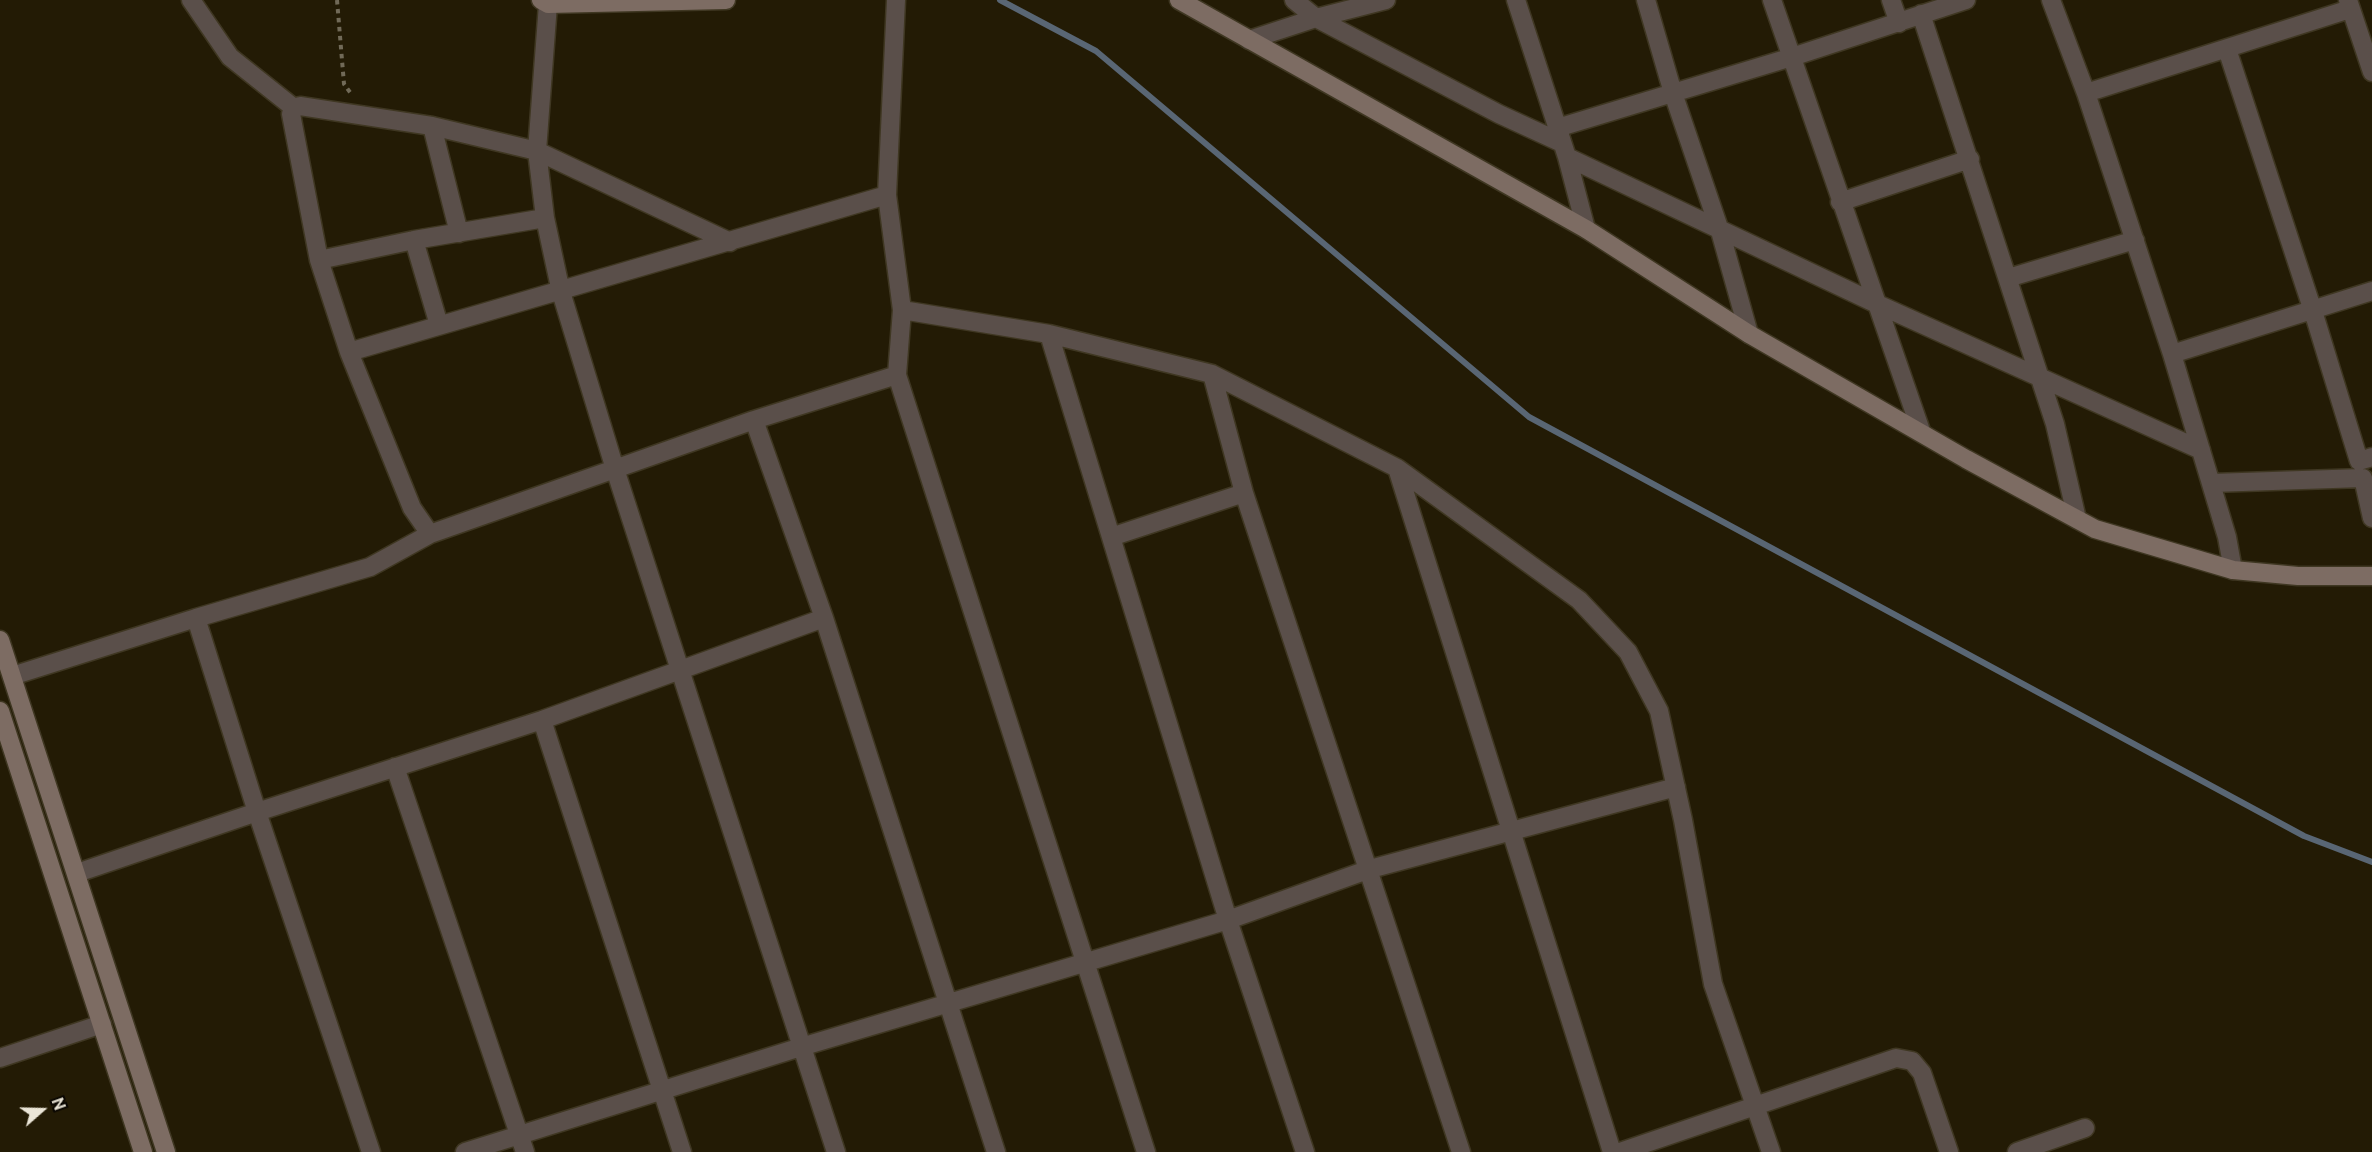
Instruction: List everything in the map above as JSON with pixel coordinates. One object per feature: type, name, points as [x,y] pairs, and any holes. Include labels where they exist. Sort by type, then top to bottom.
[{"type":"street","points":[[190,0],[230,57],[294,108]]},
{"type":"street","points":[[726,0],[545,2],[537,151],[545,218],[561,292],[615,468],[836,1152]]},
{"type":"street","points":[[896,0],[887,195],[902,310],[897,375],[1146,1152]]},
{"type":"street","points":[[1179,0],[1586,229],[1749,334],[1921,431],[1966,459],[2095,529],[2233,570],[2298,576],[2372,576]]},
{"type":"street","points":[[1294,0],[1316,18],[1499,114],[1562,143],[1720,231],[2201,450]]},
{"type":"street","points":[[1250,40],[1316,18],[1386,0]]},
{"type":"street","points":[[1516,0],[1562,143],[1586,229]]},
{"type":"street","points":[[1646,0],[1673,93],[1720,231],[1749,334]]},
{"type":"street","points":[[1772,0],[1921,431]]},
{"type":"street","points":[[1891,0],[1899,23]]},
{"type":"street","points":[[1562,143],[1673,93],[1966,0]]},
{"type":"street","points":[[2051,0],[2086,93],[2172,354],[2212,483],[2227,537],[2233,570]]},
{"type":"street","points":[[2086,93],[2227,49],[2349,4],[2372,72]]},
{"type":"street","points":[[1921,14],[2055,424],[2077,519]]},
{"type":"street","points":[[2227,49],[2365,465],[2372,518]]},
{"type":"street","points":[[430,534],[412,508],[349,352],[319,260],[291,114],[294,108],[300,106],[432,126],[537,151],[730,242]]},
{"type":"street","points":[[432,126],[459,233]]},
{"type":"street","points":[[1840,202],[1970,159]]},
{"type":"street","points":[[349,352],[887,195]]},
{"type":"street","points":[[319,260],[414,240],[545,218]]},
{"type":"street","points":[[414,240],[439,326]]},
{"type":"street","points":[[2008,278],[2135,240]]},
{"type":"street","points":[[2172,354],[2372,291]]},
{"type":"street","points":[[902,310],[1049,334],[1212,374],[1397,468],[1579,600],[1628,652],[1659,711],[1676,787],[1713,984],[1771,1152]]},
{"type":"street","points":[[1049,334],[1228,920],[1305,1152]]},
{"type":"street","points":[[1212,374],[1244,493],[1370,869],[1461,1152]]},
{"type":"street","points":[[12,676],[196,618],[370,567],[430,534],[754,420],[897,375]]},
{"type":"street","points":[[754,420],[824,618],[950,1003],[996,1152]]},
{"type":"street","points":[[2212,483],[2365,465]]},
{"type":"street","points":[[1397,468],[1612,1152]]},
{"type":"street","points":[[1111,537],[1244,493]]},
{"type":"street","points":[[196,618],[257,812],[371,1152]]},
{"type":"street","points":[[77,873],[542,720],[824,618]]},
{"type":"street","points":[[0,640],[166,1152]]},
{"type":"street","points":[[0,711],[143,1152]]},
{"type":"street","points":[[542,720],[682,1152]]},
{"type":"street","points":[[395,768],[525,1152]]},
{"type":"street","points":[[465,1152],[801,1047],[1228,920],[1370,869],[1676,787]]},
{"type":"street","points":[[0,1058],[102,1024]]},
{"type":"street","points":[[1620,1152],[1896,1058],[1912,1061],[1922,1073],[1949,1152]]},
{"type":"street","points":[[2017,1152],[2085,1128]]},
{"type":"path","points":[[337,0],[344,84],[367,116]]},
{"type":"waterway","points":[[1000,0],[1096,51],[1529,417],[2304,836],[2372,862]]}]
